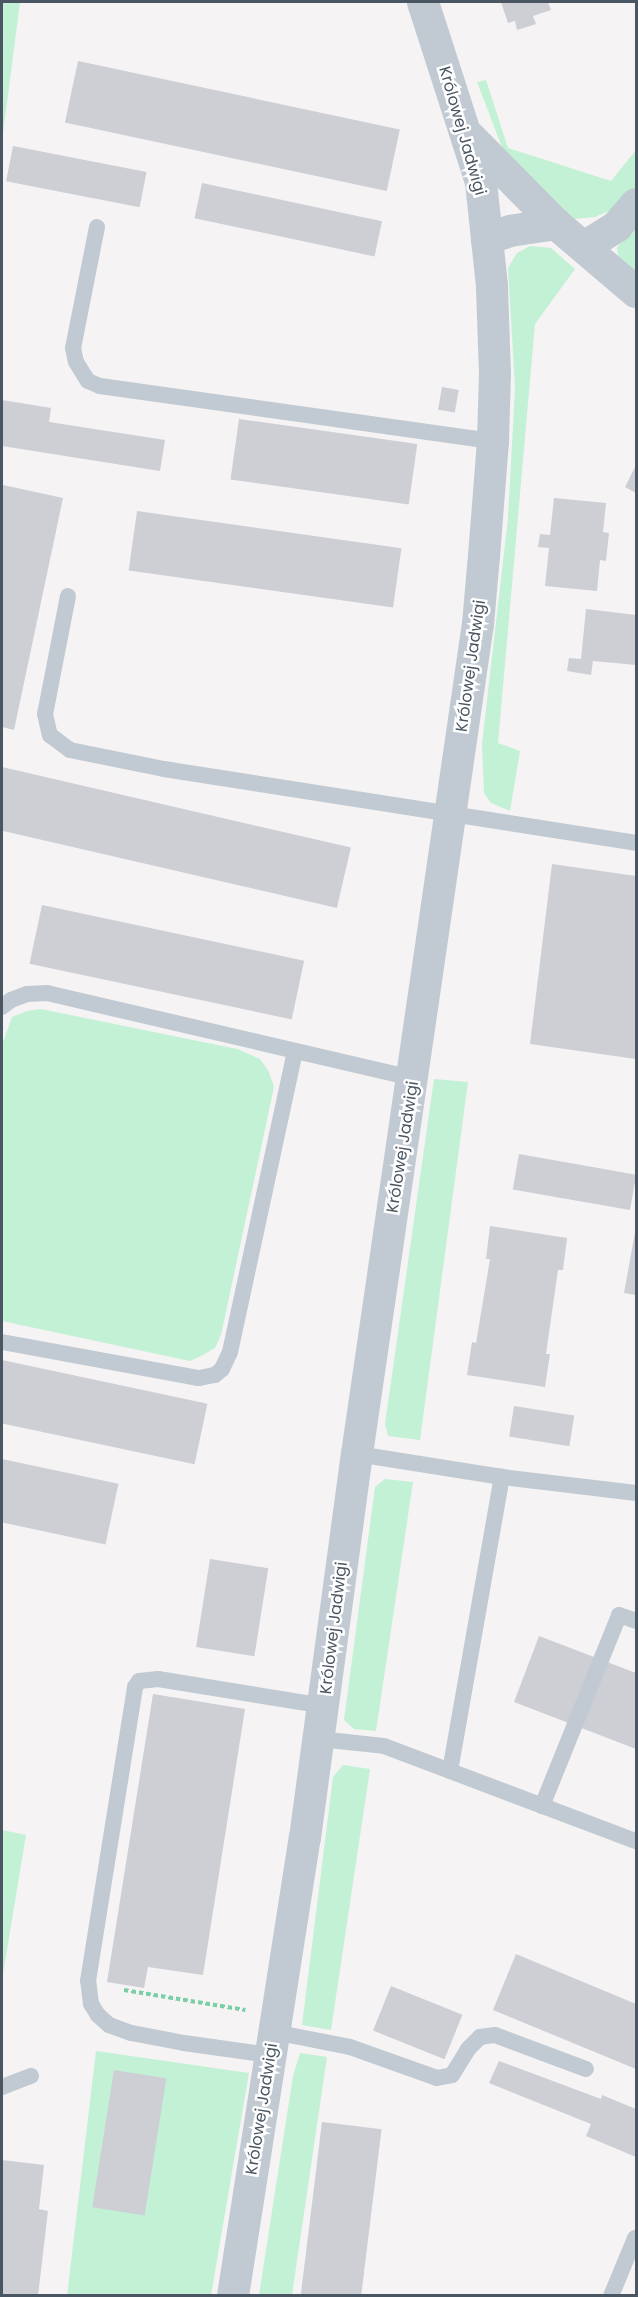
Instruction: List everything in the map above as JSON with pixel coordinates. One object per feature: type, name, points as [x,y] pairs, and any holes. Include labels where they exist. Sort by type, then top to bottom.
[{"type":"street","name":"Królowej Jadwigi","points":[[233,2295],[324,1706],[357,1454],[478,624],[493,441],[495,338],[488,239],[481,183],[423,2]]},
{"type":"street","points":[[465,131],[556,224],[636,292]]},
{"type":"street","points":[[584,247],[617,226],[636,204]]},
{"type":"street","points":[[488,239],[510,231],[556,224]]},
{"type":"lane","points":[[97,227],[73,348],[76,362],[88,381],[100,386],[493,441]]},
{"type":"lane","points":[[68,596],[45,714],[50,735],[63,746],[84,755],[164,769],[636,843]]},
{"type":"lane","points":[[2,1007],[10,1000],[27,994],[47,993],[413,1078]]},
{"type":"lane","points":[[2,1342],[190,1377],[207,1377],[222,1369],[230,1352],[295,1051]]},
{"type":"lane","points":[[357,1454],[502,1477],[636,1493]]},
{"type":"lane","points":[[450,1771],[502,1477]]},
{"type":"lane","points":[[542,1806],[618,1615],[636,1621]]},
{"type":"lane","points":[[324,1706],[158,1679],[139,1681],[133,1699],[88,1981],[91,2004],[98,2015],[109,2025],[142,2035],[274,2034],[350,2047],[437,2078],[452,2075],[468,2049],[480,2037],[495,2035],[586,2069]]},
{"type":"lane","points":[[319,1739],[384,1746],[636,1841]]},
{"type":"lane","points":[[2,2087],[31,2076]]},
{"type":"lane","points":[[611,2295],[635,2238]]},
{"type":"path","points":[[124,1990],[274,2034]]},
{"type":"green space","points":[[2,2],[20,2],[2,141]]},
{"type":"green space","points":[[486,80],[508,148],[611,181],[636,150],[636,187],[616,208],[595,217],[574,219],[503,150],[477,82]]},
{"type":"green space","points":[[636,222],[636,274],[625,265],[618,255],[617,248]]},
{"type":"green space","points":[[530,246],[551,248],[575,269],[535,324],[498,743],[520,751],[510,811],[491,803],[484,793],[482,744],[508,518],[515,388],[508,268],[517,253]]},
{"type":"green space","points":[[41,1009],[237,1049],[260,1059],[269,1072],[274,1087],[221,1335],[215,1348],[190,1361],[2,1321],[2,1045],[12,1017]]},
{"type":"green space","points":[[434,1079],[468,1082],[420,1440],[388,1436],[385,1424]]},
{"type":"green space","points":[[385,1479],[413,1482],[376,1731],[354,1729],[344,1720],[375,1487]]},
{"type":"green space","points":[[343,1765],[370,1769],[331,2030],[302,2025],[333,1777]]},
{"type":"green space","points":[[2,1830],[26,1835],[2,1980]]},
{"type":"green space","points":[[96,2051],[249,2073],[211,2295],[67,2296]]},
{"type":"green space","points":[[300,2053],[327,2057],[292,2295],[259,2295],[293,2076]]},
{"type":"building","points":[[501,2],[548,2],[551,10],[533,16],[536,24],[517,30],[515,21],[508,23]]},
{"type":"building","points":[[78,61],[400,129],[387,191],[65,123]]},
{"type":"building","points":[[13,146],[147,172],[140,207],[6,181]]},
{"type":"building","points":[[202,183],[382,221],[374,256],[195,218]]},
{"type":"building","points":[[442,387],[459,390],[455,413],[438,410]]},
{"type":"building","points":[[2,400],[51,408],[49,422],[165,440],[160,471],[2,446]]},
{"type":"building","points":[[239,419],[417,444],[409,504],[231,479]]},
{"type":"building","points":[[636,465],[636,493],[625,487]]},
{"type":"building","points":[[3,485],[63,498],[14,730],[2,727]]},
{"type":"building","points":[[554,498],[606,503],[603,532],[609,533],[606,561],[600,560],[597,591],[545,586],[549,548],[538,547],[540,534],[550,535]]},
{"type":"building","points":[[137,511],[401,548],[393,608],[129,570]]},
{"type":"building","points":[[586,609],[636,615],[636,665],[593,661],[591,675],[567,671],[569,658],[581,659]]},
{"type":"building","points":[[2,767],[351,848],[337,908],[2,831]]},
{"type":"building","points":[[552,864],[636,876],[636,1059],[530,1044]]},
{"type":"building","points":[[42,905],[304,961],[292,1019],[30,964]]},
{"type":"building","points":[[519,1154],[636,1175],[630,1210],[513,1189]]},
{"type":"building","points":[[490,1226],[567,1238],[563,1270],[558,1270],[546,1354],[550,1354],[545,1387],[467,1375],[472,1342],[476,1343],[490,1259],[486,1259]]},
{"type":"building","points":[[636,1232],[636,1295],[624,1293]]},
{"type":"building","points":[[2,1360],[207,1404],[195,1464],[2,1423]]},
{"type":"building","points":[[514,1406],[574,1416],[569,1446],[509,1437]]},
{"type":"building","points":[[2,1459],[118,1484],[106,1544],[2,1522]]},
{"type":"building","points":[[210,1559],[268,1568],[254,1656],[196,1647]]},
{"type":"building","points":[[539,1636],[636,1673],[636,1749],[514,1702]]},
{"type":"building","points":[[153,1694],[245,1709],[203,1975],[148,1967],[144,1988],[107,1982]]},
{"type":"building","points":[[516,1954],[636,2004],[636,2069],[493,2010]]},
{"type":"building","points":[[391,1986],[462,2015],[444,2059],[373,2031]]},
{"type":"building","points":[[499,2061],[601,2099],[602,2095],[636,2109],[636,2157],[586,2136],[591,2124],[489,2083]]},
{"type":"building","points":[[114,2070],[166,2078],[145,2216],[92,2207]]},
{"type":"building","points":[[322,2122],[382,2129],[361,2296],[301,2296]]},
{"type":"building","points":[[2,2160],[44,2165],[39,2209],[48,2211],[38,2296],[2,2296]]}]
